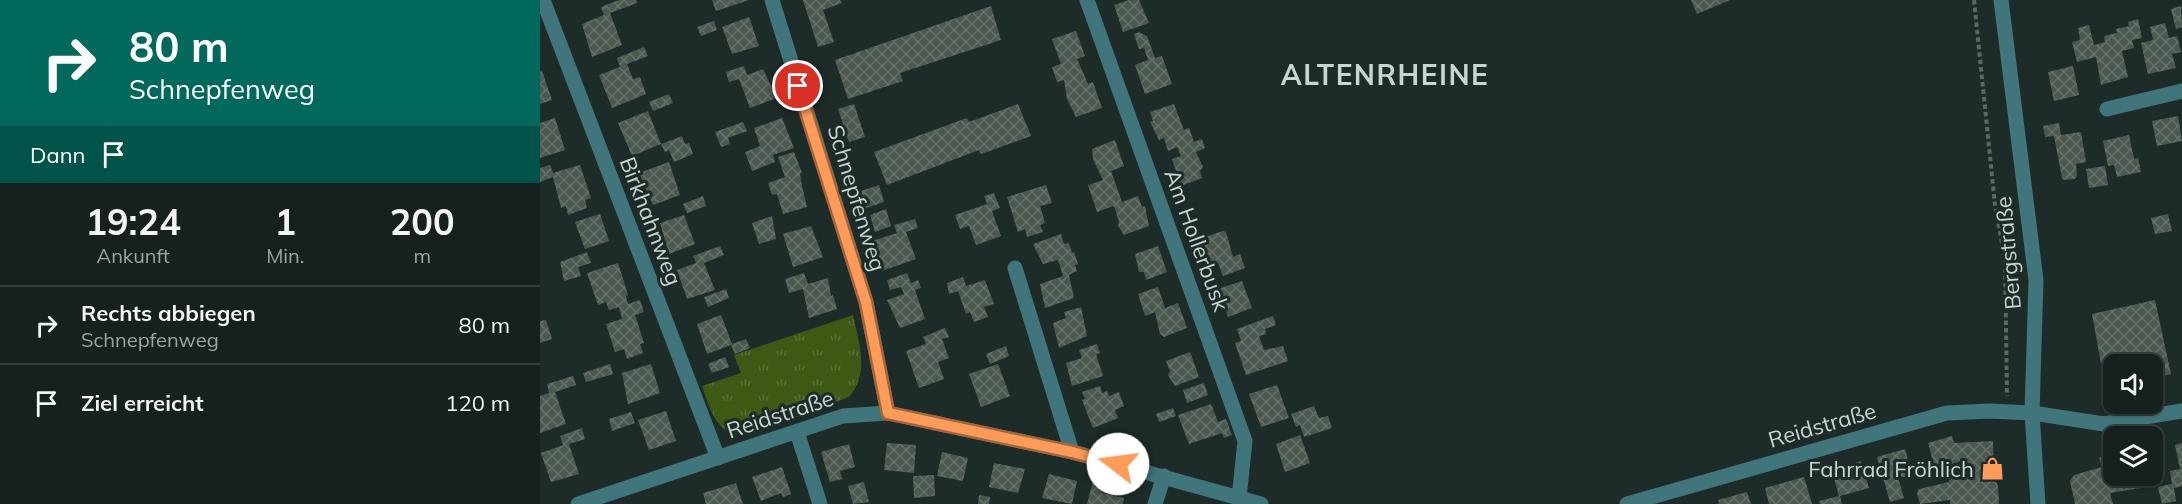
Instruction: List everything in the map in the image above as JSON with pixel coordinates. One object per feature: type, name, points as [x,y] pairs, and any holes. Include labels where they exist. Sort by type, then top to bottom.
[{"type":"street","name":"Birkhahnweg","points":[[543,0],[718,458]]},
{"type":"street","name":"Schnepfenweg","points":[[772,0],[866,302],[888,413]]},
{"type":"street","name":"Am Hollerbusk","points":[[1087,0],[1245,441],[1239,498]]},
{"type":"street","name":"Bergstraße","points":[[2001,0],[2036,280],[2032,413],[2038,504]]},
{"type":"street","points":[[2107,109],[2182,91]]},
{"type":"street","points":[[1015,267],[1072,452]]},
{"type":"street","name":"Reidstraße","points":[[1627,504],[1947,413],[2006,411],[2104,424],[2182,411]]},
{"type":"street","name":"Reidstraße","points":[[578,504],[843,416],[888,413],[1072,452],[1261,504]]},
{"type":"street","points":[[797,432],[820,504]]},
{"type":"street","points":[[1155,504],[1164,476]]},
{"type":"path","points":[[1974,0],[1995,205],[2005,259],[2006,411]]},
{"type":"green space","points":[[853,315],[860,347],[861,368],[859,378],[849,397],[753,434],[731,432],[718,422],[702,386],[741,373],[734,355]]},
{"type":"building","points":[[619,0],[636,0],[637,3],[610,13],[622,45],[592,57],[582,24],[604,15],[601,7]]},
{"type":"building","points":[[712,0],[749,0],[716,11]]},
{"type":"building","points":[[803,0],[840,0],[842,3],[823,10],[834,42],[818,47]]},
{"type":"building","points":[[1129,0],[1139,0],[1149,23],[1123,32],[1114,5]]},
{"type":"building","points":[[1691,0],[1730,0],[1697,14]]},
{"type":"building","points":[[991,6],[1001,40],[900,73],[903,81],[848,99],[835,60]]},
{"type":"building","points":[[2181,6],[2182,27],[2176,29],[2171,9]]},
{"type":"building","points":[[749,17],[759,46],[732,54],[722,27]]},
{"type":"building","points":[[2138,19],[2142,38],[2132,40],[2134,48],[2122,51],[2128,77],[2101,85],[2096,57],[2077,62],[2072,42],[2080,40],[2078,28],[2089,25],[2094,45],[2105,42],[2104,36],[2117,33],[2116,29],[2129,26],[2128,22]]},
{"type":"building","points":[[714,21],[717,30],[701,36],[697,27]]},
{"type":"building","points":[[2165,23],[2169,38],[2177,36],[2181,52],[2172,54],[2176,68],[2148,74],[2141,43],[2153,40],[2150,27]]},
{"type":"building","points":[[1076,31],[1085,56],[1077,59],[1088,84],[1093,82],[1102,108],[1076,117],[1067,99],[1064,80],[1057,82],[1052,67],[1061,64],[1052,39]]},
{"type":"building","points":[[1139,32],[1147,36],[1155,58],[1162,56],[1172,84],[1145,94],[1135,65],[1148,60],[1144,48],[1139,49],[1134,34]]},
{"type":"building","points":[[644,47],[648,56],[627,64],[633,79],[640,77],[646,94],[612,108],[599,75],[620,67],[617,58]]},
{"type":"building","points":[[744,66],[747,75],[763,69],[777,98],[750,108],[739,79],[729,82],[726,72]]},
{"type":"building","points":[[2073,66],[2079,95],[2054,101],[2048,72]]},
{"type":"building","points":[[542,71],[552,100],[540,104],[540,72]]},
{"type":"building","points":[[669,94],[673,103],[653,111],[649,102]]},
{"type":"building","points":[[854,104],[865,137],[849,142],[838,109]]},
{"type":"building","points":[[1018,104],[1031,136],[981,154],[979,150],[887,185],[874,152],[967,118],[969,122]]},
{"type":"building","points":[[1174,104],[1184,130],[1189,128],[1194,142],[1202,139],[1205,148],[1196,152],[1203,167],[1200,171],[1202,178],[1181,186],[1172,159],[1181,156],[1177,147],[1168,151],[1164,138],[1159,140],[1150,122],[1153,121],[1150,112]]},
{"type":"building","points":[[648,111],[661,144],[632,156],[618,123]]},
{"type":"building","points":[[2178,116],[2182,141],[2157,146],[2152,121]]},
{"type":"building","points":[[555,118],[565,150],[540,158],[540,123]]},
{"type":"building","points":[[782,118],[794,148],[773,155],[775,162],[752,171],[745,152],[760,146],[754,128]]},
{"type":"building","points":[[743,122],[747,131],[728,138],[730,144],[721,147],[715,132]]},
{"type":"building","points":[[2059,123],[2061,135],[2081,132],[2086,162],[2076,164],[2075,179],[2064,180],[2062,178],[2054,136],[2045,137],[2043,126]]},
{"type":"building","points":[[2129,135],[2134,159],[2138,158],[2141,172],[2117,177],[2114,165],[2108,166],[2103,141]]},
{"type":"building","points":[[682,136],[685,144],[689,143],[693,154],[674,162],[669,150],[665,152],[661,144]]},
{"type":"building","points":[[1115,140],[1124,166],[1111,171],[1122,202],[1138,196],[1142,207],[1145,206],[1149,226],[1124,235],[1118,226],[1114,206],[1097,212],[1088,185],[1103,180],[1093,159],[1092,149]]},
{"type":"building","points":[[794,152],[802,173],[800,174],[807,207],[783,214],[777,194],[772,195],[768,183],[785,177],[778,157]]},
{"type":"building","points":[[669,162],[680,195],[653,205],[639,173]]},
{"type":"building","points":[[550,165],[553,173],[580,165],[591,198],[585,200],[587,208],[568,215],[566,206],[561,208],[553,177],[540,182],[540,168]]},
{"type":"building","points":[[2105,166],[2108,185],[2089,188],[2086,169]]},
{"type":"building","points":[[879,185],[884,202],[866,208],[861,191]]},
{"type":"building","points":[[1046,185],[1052,203],[1040,206],[1045,223],[1040,225],[1043,232],[1027,237],[1025,229],[1018,232],[1007,197]]},
{"type":"building","points":[[994,193],[1000,208],[992,211],[1001,236],[976,245],[969,226],[960,229],[955,215],[987,204],[984,196]]},
{"type":"building","points":[[703,196],[706,206],[687,213],[683,204]]},
{"type":"building","points":[[886,209],[891,226],[875,232],[870,215]]},
{"type":"building","points":[[600,214],[609,241],[585,249],[575,222]]},
{"type":"building","points":[[2168,214],[2172,231],[2155,234],[2151,218]]},
{"type":"building","points":[[684,215],[695,244],[669,254],[660,223]]},
{"type":"building","points":[[772,216],[776,239],[759,244],[752,223]]},
{"type":"building","points":[[915,219],[918,228],[906,232],[916,259],[882,271],[872,241],[897,233],[894,225]]},
{"type":"building","points":[[811,226],[823,257],[793,267],[783,234]]},
{"type":"building","points":[[1226,232],[1233,257],[1240,254],[1245,268],[1223,276],[1218,263],[1210,267],[1199,239]]},
{"type":"building","points":[[1061,234],[1064,244],[1069,243],[1078,264],[1075,265],[1077,271],[1069,275],[1074,298],[1045,308],[1040,284],[1063,276],[1058,260],[1043,264],[1033,244]]},
{"type":"building","points":[[720,246],[724,255],[704,263],[715,290],[687,299],[677,270],[696,263],[693,256]]},
{"type":"building","points":[[1158,246],[1167,272],[1146,280],[1144,272],[1139,272],[1135,254]]},
{"type":"building","points":[[587,252],[591,263],[578,267],[581,276],[564,281],[560,262]]},
{"type":"building","points":[[618,263],[628,295],[626,296],[628,304],[640,300],[644,312],[635,315],[644,343],[640,344],[643,353],[627,359],[624,349],[615,352],[606,324],[622,319],[619,307],[609,310],[606,302],[598,305],[587,273]]},
{"type":"building","points":[[804,273],[808,284],[828,278],[831,296],[833,295],[837,309],[809,318],[803,289],[789,293],[785,279]]},
{"type":"building","points":[[907,273],[911,283],[918,280],[921,288],[915,290],[925,319],[900,328],[887,300],[904,294],[901,287],[890,290],[887,280]]},
{"type":"building","points":[[963,277],[966,286],[985,280],[994,304],[984,307],[988,317],[974,322],[970,312],[966,314],[958,291],[949,294],[947,283]]},
{"type":"building","points":[[1242,281],[1252,308],[1228,317],[1218,289]]},
{"type":"building","points":[[1158,287],[1165,308],[1178,303],[1187,328],[1164,337],[1160,334],[1155,312],[1145,316],[1138,294]]},
{"type":"building","points":[[726,289],[729,298],[708,307],[704,297]]},
{"type":"building","points":[[2155,300],[2171,374],[2163,376],[2163,354],[2103,354],[2103,372],[2092,314]]},
{"type":"building","points":[[1081,307],[1087,336],[1059,348],[1053,323],[1066,318],[1064,312]]},
{"type":"building","points":[[721,315],[732,344],[746,339],[750,348],[735,354],[731,345],[707,354],[697,324]]},
{"type":"building","points":[[1273,316],[1276,325],[1265,329],[1266,334],[1259,336],[1264,350],[1283,346],[1288,361],[1246,375],[1235,343],[1241,341],[1237,329]]},
{"type":"building","points":[[546,320],[552,339],[540,343],[540,321]]},
{"type":"building","points":[[945,328],[949,337],[942,339],[949,358],[938,362],[944,379],[919,388],[906,351],[926,344],[923,337]]},
{"type":"building","points":[[1097,344],[1100,353],[1096,354],[1103,376],[1072,386],[1066,363],[1082,358],[1079,350]]},
{"type":"building","points":[[1006,346],[1009,356],[990,364],[986,354]]},
{"type":"building","points":[[1190,352],[1199,377],[1175,386],[1168,375],[1170,371],[1166,361]]},
{"type":"building","points":[[725,357],[729,367],[712,373],[708,364]]},
{"type":"building","points":[[610,364],[613,374],[586,382],[583,373]]},
{"type":"building","points":[[651,364],[660,393],[628,404],[622,373]]},
{"type":"building","points":[[998,364],[1010,396],[981,407],[969,374]]},
{"type":"building","points":[[573,376],[576,385],[555,392],[566,424],[540,433],[540,396],[549,393],[547,384]]},
{"type":"building","points":[[1204,383],[1208,395],[1187,403],[1183,390]]},
{"type":"building","points":[[1277,385],[1289,418],[1261,427],[1249,394]]},
{"type":"building","points":[[1100,386],[1102,393],[1107,391],[1109,396],[1119,392],[1124,406],[1115,410],[1118,418],[1093,428],[1082,400],[1085,399],[1082,392]]},
{"type":"building","points":[[1211,404],[1218,422],[1226,419],[1232,435],[1224,438],[1222,433],[1189,444],[1178,415]]},
{"type":"building","points":[[1314,406],[1319,418],[1328,416],[1332,428],[1304,437],[1300,425],[1296,427],[1291,414]]},
{"type":"building","points":[[1173,408],[1176,416],[1159,422],[1156,414]]},
{"type":"building","points":[[666,411],[676,441],[649,450],[638,420]]},
{"type":"building","points":[[631,412],[635,423],[612,431],[609,419]]},
{"type":"building","points":[[582,428],[585,439],[569,444],[579,474],[551,482],[541,453],[563,445],[560,436]]},
{"type":"building","points":[[1300,435],[1310,463],[1285,472],[1276,444]]},
{"type":"building","points":[[1952,436],[1954,443],[1993,441],[1994,478],[1998,486],[1999,504],[1950,504],[1950,500],[1920,504],[1917,493],[1919,489],[1949,482],[1949,478],[1968,477],[1967,460],[1935,468],[1928,443]]},
{"type":"building","points":[[887,443],[916,445],[914,473],[884,470]]},
{"type":"building","points":[[2182,443],[2182,486],[2174,488],[2176,501],[2162,504],[2158,487],[2172,484],[2170,471],[2180,469],[2175,445]]},
{"type":"building","points":[[849,444],[855,467],[840,471],[842,479],[830,482],[821,452]]},
{"type":"building","points":[[1905,449],[1912,475],[1898,478],[1904,498],[1890,502],[1877,457]]},
{"type":"building","points":[[942,452],[968,458],[963,481],[937,476]]},
{"type":"building","points":[[2103,456],[2103,486],[2143,486],[2110,493],[2113,504],[2075,504],[2070,481],[2074,475],[2102,467],[2099,458]]},
{"type":"building","points":[[1861,461],[1869,488],[1840,496],[1842,504],[1820,504],[1819,501],[1839,496],[1832,471]]},
{"type":"building","points":[[994,463],[1025,469],[1018,493],[989,487]]},
{"type":"building","points":[[782,467],[791,494],[783,497],[781,493],[761,501],[752,477]]},
{"type":"building","points":[[1049,474],[1077,481],[1072,504],[1042,498]]},
{"type":"building","points":[[934,475],[935,496],[914,498],[913,476]]},
{"type":"building","points":[[1804,477],[1812,504],[1769,504],[1765,488]]},
{"type":"building","points":[[1093,481],[1104,484],[1102,493],[1124,498],[1123,504],[1087,504]]},
{"type":"building","points":[[864,482],[869,502],[853,504],[848,486]]},
{"type":"building","points":[[736,483],[743,504],[706,504],[703,493]]},
{"type":"building","points":[[1747,492],[1751,504],[1719,504],[1718,500]]},
{"type":"building","points":[[979,495],[990,497],[989,504],[978,504]]},
{"type":"place","name":"Fahrrad Fröhlich","points":[[1992,469]]},
{"type":"district","name":"ALTENRHEINE","points":[[1385,74]]},
{"type":"route","points":[[798,86],[866,302],[888,413],[1118,464]]}]
